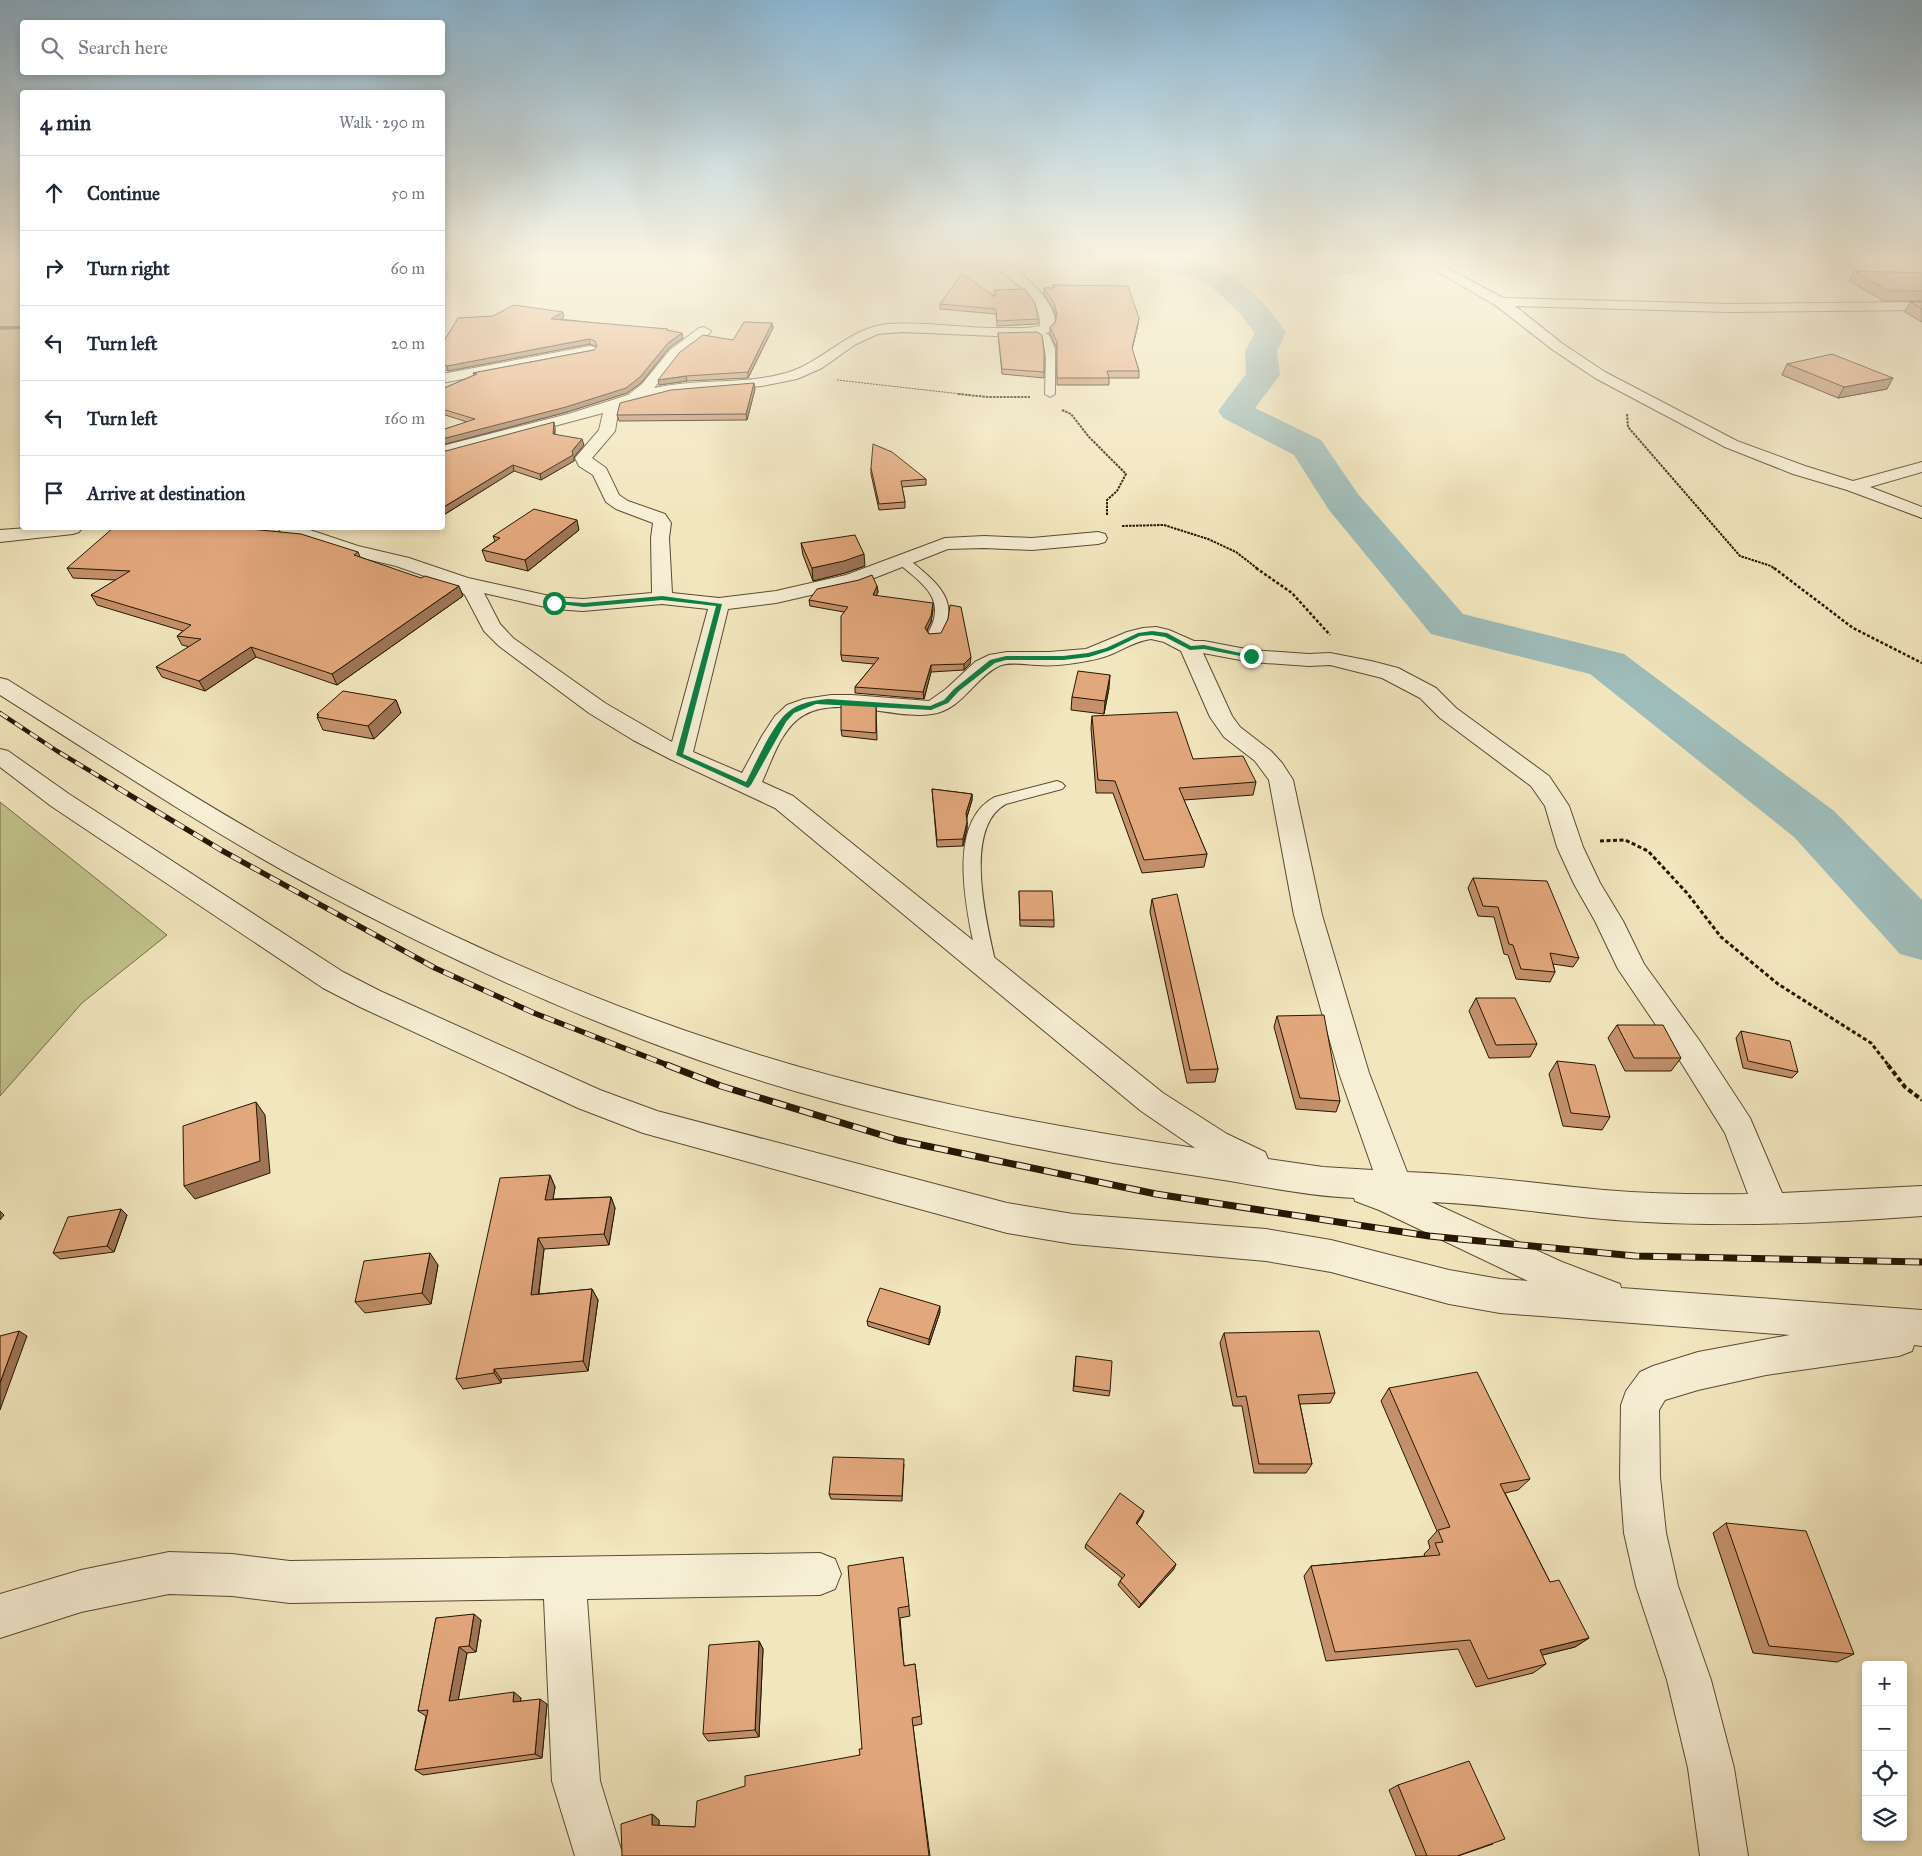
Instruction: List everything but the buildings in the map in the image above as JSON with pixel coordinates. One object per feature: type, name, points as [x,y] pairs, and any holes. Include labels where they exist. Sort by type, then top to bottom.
[{"type":"street","points":[[631,399],[647,387],[676,353],[689,343]]},
{"type":"street","points":[[445,450],[673,389],[762,382],[794,376],[817,365],[850,343]]},
{"type":"street","points":[[1553,343],[1624,389],[1731,444],[1799,470],[1853,486],[1922,513]]},
{"type":"street","points":[[445,378],[590,350]]},
{"type":"street","points":[[612,406],[607,431],[583,458],[584,462],[600,472],[612,498],[622,505],[659,518],[662,523],[660,538],[662,598]]},
{"type":"street","points":[[1853,486],[1922,467]]},
{"type":"street","points":[[0,536],[39,530]]},
{"type":"street","points":[[293,530],[352,550],[402,562],[463,583],[520,597],[574,604],[613,604],[662,598],[719,604],[776,597],[852,580],[945,544],[984,542],[1032,544],[1101,533]]},
{"type":"street","points":[[463,583],[474,592],[492,627],[506,642],[597,708],[641,735],[680,755],[784,802],[1152,1102],[1216,1144],[1279,1174]]},
{"type":"street","points":[[680,755],[719,604]]},
{"type":"street","points":[[748,785],[783,721],[791,712],[803,706],[828,701],[931,708],[946,702],[956,690],[992,661],[1006,658],[1063,658],[1089,655],[1109,649],[1138,635],[1152,633],[1167,635],[1190,648],[1204,647],[1251,656],[1309,660],[1330,659],[1371,667],[1390,673],[1428,693],[1448,713],[1540,781],[1557,806],[1570,847],[1632,968],[1688,1048],[1740,1128],[1771,1208]]},
{"type":"street","points":[[1190,648],[1222,717],[1232,732],[1263,756],[1274,768],[1281,780],[1314,934],[1354,1073],[1395,1185]]},
{"type":"street","points":[[0,685],[222,823],[305,871],[364,902],[457,947],[606,1013],[716,1053],[824,1086],[936,1115],[1096,1147],[1342,1183],[1470,1189],[1606,1205],[1694,1209],[1771,1208],[1922,1201]]},
{"type":"street","points":[[0,756],[60,800],[333,980],[370,999],[589,1099],[654,1124],[1007,1218],[1073,1229],[1266,1245],[1331,1256],[1449,1287],[1500,1296],[1922,1328]]},
{"type":"street","points":[[1342,1183],[1390,1199],[1550,1274],[1633,1307]]},
{"type":"street","points":[[1724,1856],[1708,1759],[1689,1680],[1657,1586],[1645,1533],[1640,1477],[1640,1405],[1653,1385],[1698,1371],[1766,1356],[1922,1335]]},
{"type":"street","points":[[0,1616],[81,1592],[169,1574],[232,1575],[290,1582],[820,1574]]},
{"type":"street","points":[[564,1578],[576,1781],[599,1856]]},
{"type":"lane","points":[[1049,343],[1050,394]]},
{"type":"lane","points":[[903,561],[932,586],[941,602],[942,620],[934,635]]},
{"type":"lane","points":[[988,969],[974,905],[973,861],[977,828],[985,812],[994,804],[1005,799],[1057,786]]},
{"type":"path","points":[[794,376],[988,397],[1021,398],[1050,394],[1048,400],[1071,414],[1089,437],[1126,474],[1117,491],[1107,500],[1106,523],[1101,533]]},
{"type":"path","points":[[1624,389],[1628,427],[1740,556],[1771,566],[1853,628],[1922,663]]},
{"type":"path","points":[[1101,533],[1134,524],[1164,525],[1208,539],[1236,552],[1268,577],[1292,592],[1334,640],[1371,667]]},
{"type":"path","points":[[1598,841],[1625,840],[1648,851],[1687,894],[1721,936],[1778,984],[1871,1043],[1905,1087],[1922,1100]]},
{"type":"green space","points":[[0,802],[167,935],[82,1003],[0,1096]]},
{"type":"waterway","points":[[1265,343],[1261,351],[1263,375],[1235,411],[1308,448],[1343,502],[1447,624],[1607,664],[1814,824],[1922,938]]},
{"type":"railway","points":[[0,713],[57,751],[120,789]]},
{"type":"railway","points":[[118,788],[221,850],[435,968],[534,1013],[670,1066]]},
{"type":"railway","points":[[667,1065],[721,1086],[898,1140],[1156,1194],[1429,1236],[1635,1256],[1922,1262]]},
{"type":"route","points":[[554,603],[613,604],[662,598],[719,604],[680,755],[748,785],[783,721],[791,712],[815,702],[828,701],[931,708],[946,702],[956,690],[992,661],[1006,658],[1038,659],[1089,655],[1109,649],[1138,635],[1152,633],[1167,635],[1190,648],[1204,647],[1251,656]]}]
